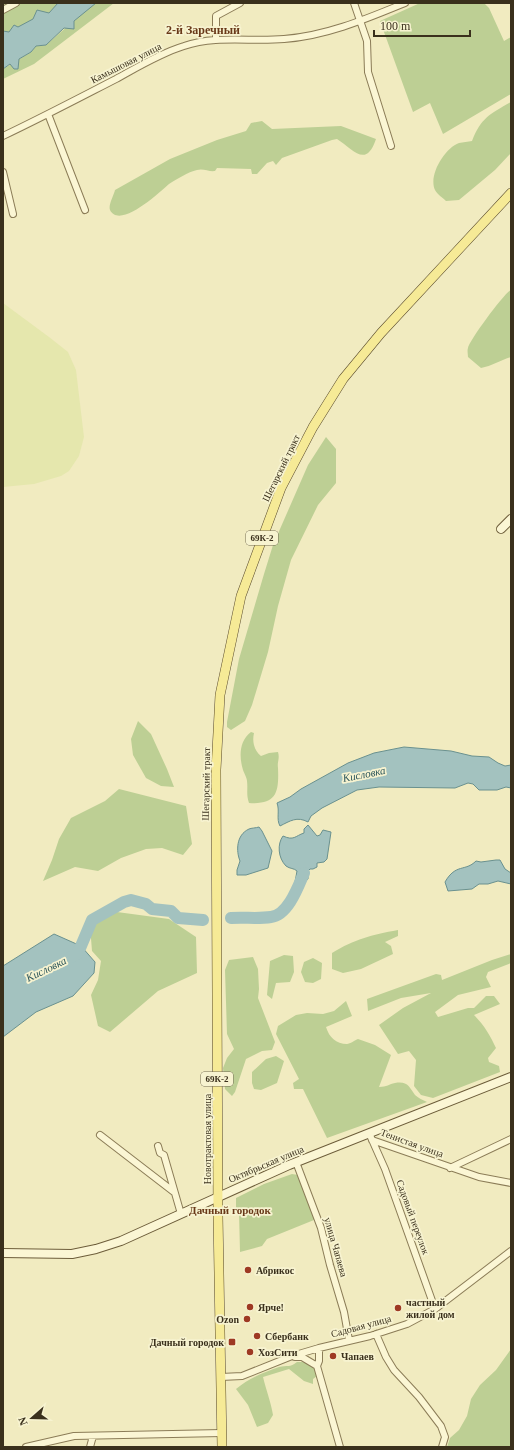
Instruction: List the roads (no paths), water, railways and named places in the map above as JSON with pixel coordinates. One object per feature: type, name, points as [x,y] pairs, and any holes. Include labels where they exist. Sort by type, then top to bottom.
[{"type":"main road","name":"Шегарский тракт","points":[[217,962],[216,770],[220,695],[241,596],[278,495],[313,426],[343,379],[381,333],[511,193]]},
{"type":"main road","name":"Новотрактовая улица","points":[[217,962],[218,1196]]},
{"type":"main road","name":"69К-2","points":[[218,1196],[222,1447]]},
{"type":"street","points":[[3,10],[16,3]]},
{"type":"street","points":[[216,40],[216,16],[240,3]]},
{"type":"street","points":[[354,3],[367,41],[368,72],[391,146]]},
{"type":"street","name":"Камышовая улица","points":[[3,136],[185,45],[216,40],[283,39],[304,37],[360,21],[405,3]]},
{"type":"street","points":[[48,114],[85,210]]},
{"type":"street","points":[[3,172],[13,214]]},
{"type":"street","points":[[501,529],[511,519]]},
{"type":"street","name":"Октябрьская улица","points":[[3,1253],[72,1254],[96,1249],[121,1241],[296,1162],[370,1136],[511,1077]]},
{"type":"street","points":[[100,1135],[174,1192]]},
{"type":"street","name":"Тенистая улица","points":[[370,1136],[450,1168],[511,1139]]},
{"type":"street","name":"Садовый переулок","points":[[370,1136],[395,1196],[435,1309]]},
{"type":"street","points":[[158,1146],[160,1153],[164,1155],[181,1214]]},
{"type":"street","name":"улица Чапаева","points":[[296,1162],[321,1228],[344,1312],[349,1340]]},
{"type":"street","points":[[450,1168],[479,1177],[511,1183]]},
{"type":"street","name":"Садовая улица","points":[[221,1377],[242,1376],[292,1356],[376,1334],[407,1324],[435,1309],[511,1251]]},
{"type":"street","points":[[376,1334],[386,1357],[394,1370],[419,1397],[441,1426],[445,1437],[442,1447]]},
{"type":"street","points":[[319,1348],[319,1361],[317,1366],[340,1447]]},
{"type":"street","points":[[292,1356],[302,1357],[317,1366]]},
{"type":"street","points":[[26,1447],[74,1436],[222,1433]]},
{"type":"street","points":[[90,1447],[93,1436]]},
{"type":"water","points":[[58,3],[96,3],[74,21],[74,29],[64,28],[46,45],[36,46],[31,52],[19,59],[18,69],[14,69],[10,64],[3,69],[3,31],[9,32],[14,25],[18,27],[33,19],[37,10],[49,13]]},
{"type":"water","points":[[404,747],[451,751],[472,756],[489,757],[505,766],[511,765],[511,788],[506,787],[497,790],[479,790],[473,784],[468,783],[455,788],[379,787],[357,790],[322,808],[311,816],[308,822],[297,819],[280,826],[278,821],[277,803],[348,763],[374,753]]},
{"type":"water","points":[[308,825],[317,836],[320,835],[323,830],[331,832],[327,859],[324,862],[317,863],[317,867],[310,869],[308,871],[308,879],[298,887],[295,882],[297,871],[287,867],[283,863],[279,847],[283,836],[294,838],[304,833],[304,829]]},
{"type":"water","points":[[259,827],[272,851],[268,868],[246,875],[237,875],[240,861],[238,853],[239,839],[249,829]]},
{"type":"water","points":[[500,860],[505,869],[511,873],[511,884],[498,881],[488,884],[479,884],[472,889],[448,891],[445,882],[453,872],[476,861],[481,862]]},
{"type":"water","points":[[54,934],[81,946],[95,962],[94,973],[73,996],[36,1012],[3,1037],[3,966]]},
{"type":"waterway","name":"Кисловка","points":[[231,918],[266,918],[277,915],[292,900],[304,873]]},
{"type":"waterway","name":"Кисловка","points":[[71,957],[77,954],[92,920],[124,902],[131,900],[146,904],[152,909],[171,911],[178,918],[203,920]]},
{"type":"place","name":"Абрикос","points":[[248,1270]]},
{"type":"place","name":"Ярче!","points":[[250,1307]]},
{"type":"place","name":"частный жилой дом","points":[[398,1308]]},
{"type":"place","name":"Ozon","points":[[247,1319]]},
{"type":"place","name":"Сбербанк","points":[[257,1336]]},
{"type":"place","name":"Дачный городок","points":[[232,1342]]},
{"type":"place","name":"ХозСити","points":[[250,1352]]},
{"type":"place","name":"Чапаев","points":[[333,1356]]},
{"type":"district","name":"2-й Заречный","points":[[203,30]]},
{"type":"district","name":"Дачный городок","points":[[230,1210]]}]
